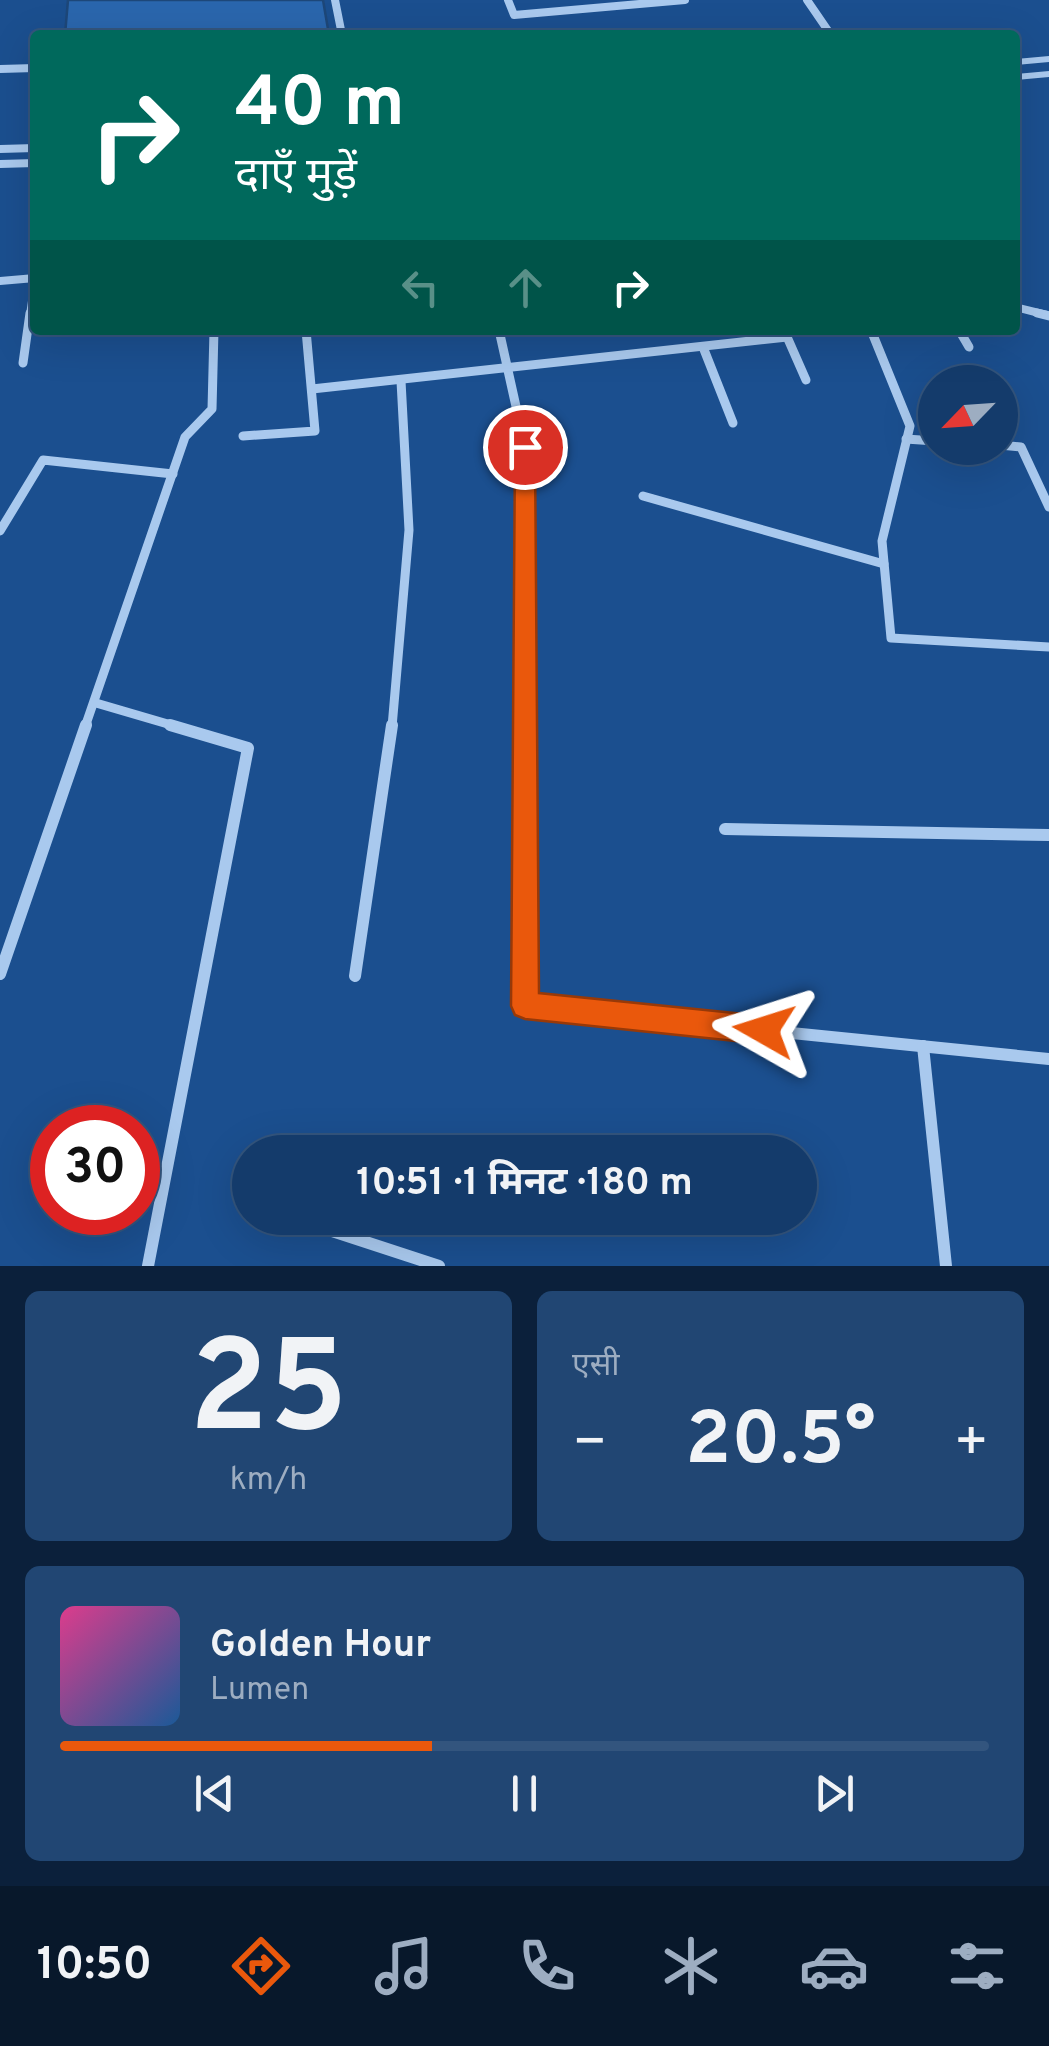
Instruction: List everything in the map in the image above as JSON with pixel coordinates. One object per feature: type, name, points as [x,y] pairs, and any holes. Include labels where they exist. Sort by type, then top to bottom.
[{"type":"street","points":[[335,0],[341,30]]},
{"type":"street","points":[[508,0],[514,15],[685,0]]},
{"type":"street","points":[[807,0],[828,30]]},
{"type":"street","points":[[1020,62],[1049,59]]},
{"type":"street","points":[[0,69],[30,68]]},
{"type":"street","points":[[1020,77],[1049,74]]},
{"type":"street","points":[[0,149],[30,148]]},
{"type":"street","points":[[0,164],[30,163]]},
{"type":"street","points":[[0,280],[30,279]]},
{"type":"street","points":[[1020,308],[1049,316]]},
{"type":"street","points":[[23,362],[30,322]]},
{"type":"street","points":[[0,974],[185,437],[212,408],[214,335]]},
{"type":"street","points":[[243,436],[315,431],[306,335]]},
{"type":"street","points":[[500,335],[525,447],[525,1006],[1049,1059]]},
{"type":"street","points":[[312,389],[508,370],[778,335]]},
{"type":"street","points":[[785,335],[806,380]]},
{"type":"street","points":[[873,335],[910,426],[882,540],[891,638],[1049,647]]},
{"type":"street","points":[[962,335],[969,347]]},
{"type":"street","points":[[703,346],[733,423]]},
{"type":"street","points":[[355,976],[404,612],[410,450],[401,381]]},
{"type":"street","points":[[906,440],[918,440]]},
{"type":"street","points":[[1018,447],[1049,507]]},
{"type":"street","points":[[0,532],[44,460],[172,474]]},
{"type":"street","points":[[643,496],[884,564]]},
{"type":"street","points":[[96,703],[248,748],[148,1266]]},
{"type":"street","points":[[725,829],[1049,835]]},
{"type":"street","points":[[922,1046],[946,1266]]},
{"type":"street","points":[[347,1235],[439,1266]]},
{"type":"building","points":[[68,0],[323,0],[328,30],[65,30]]},
{"type":"route","points":[[525,447],[525,1006],[764,1030]]}]
